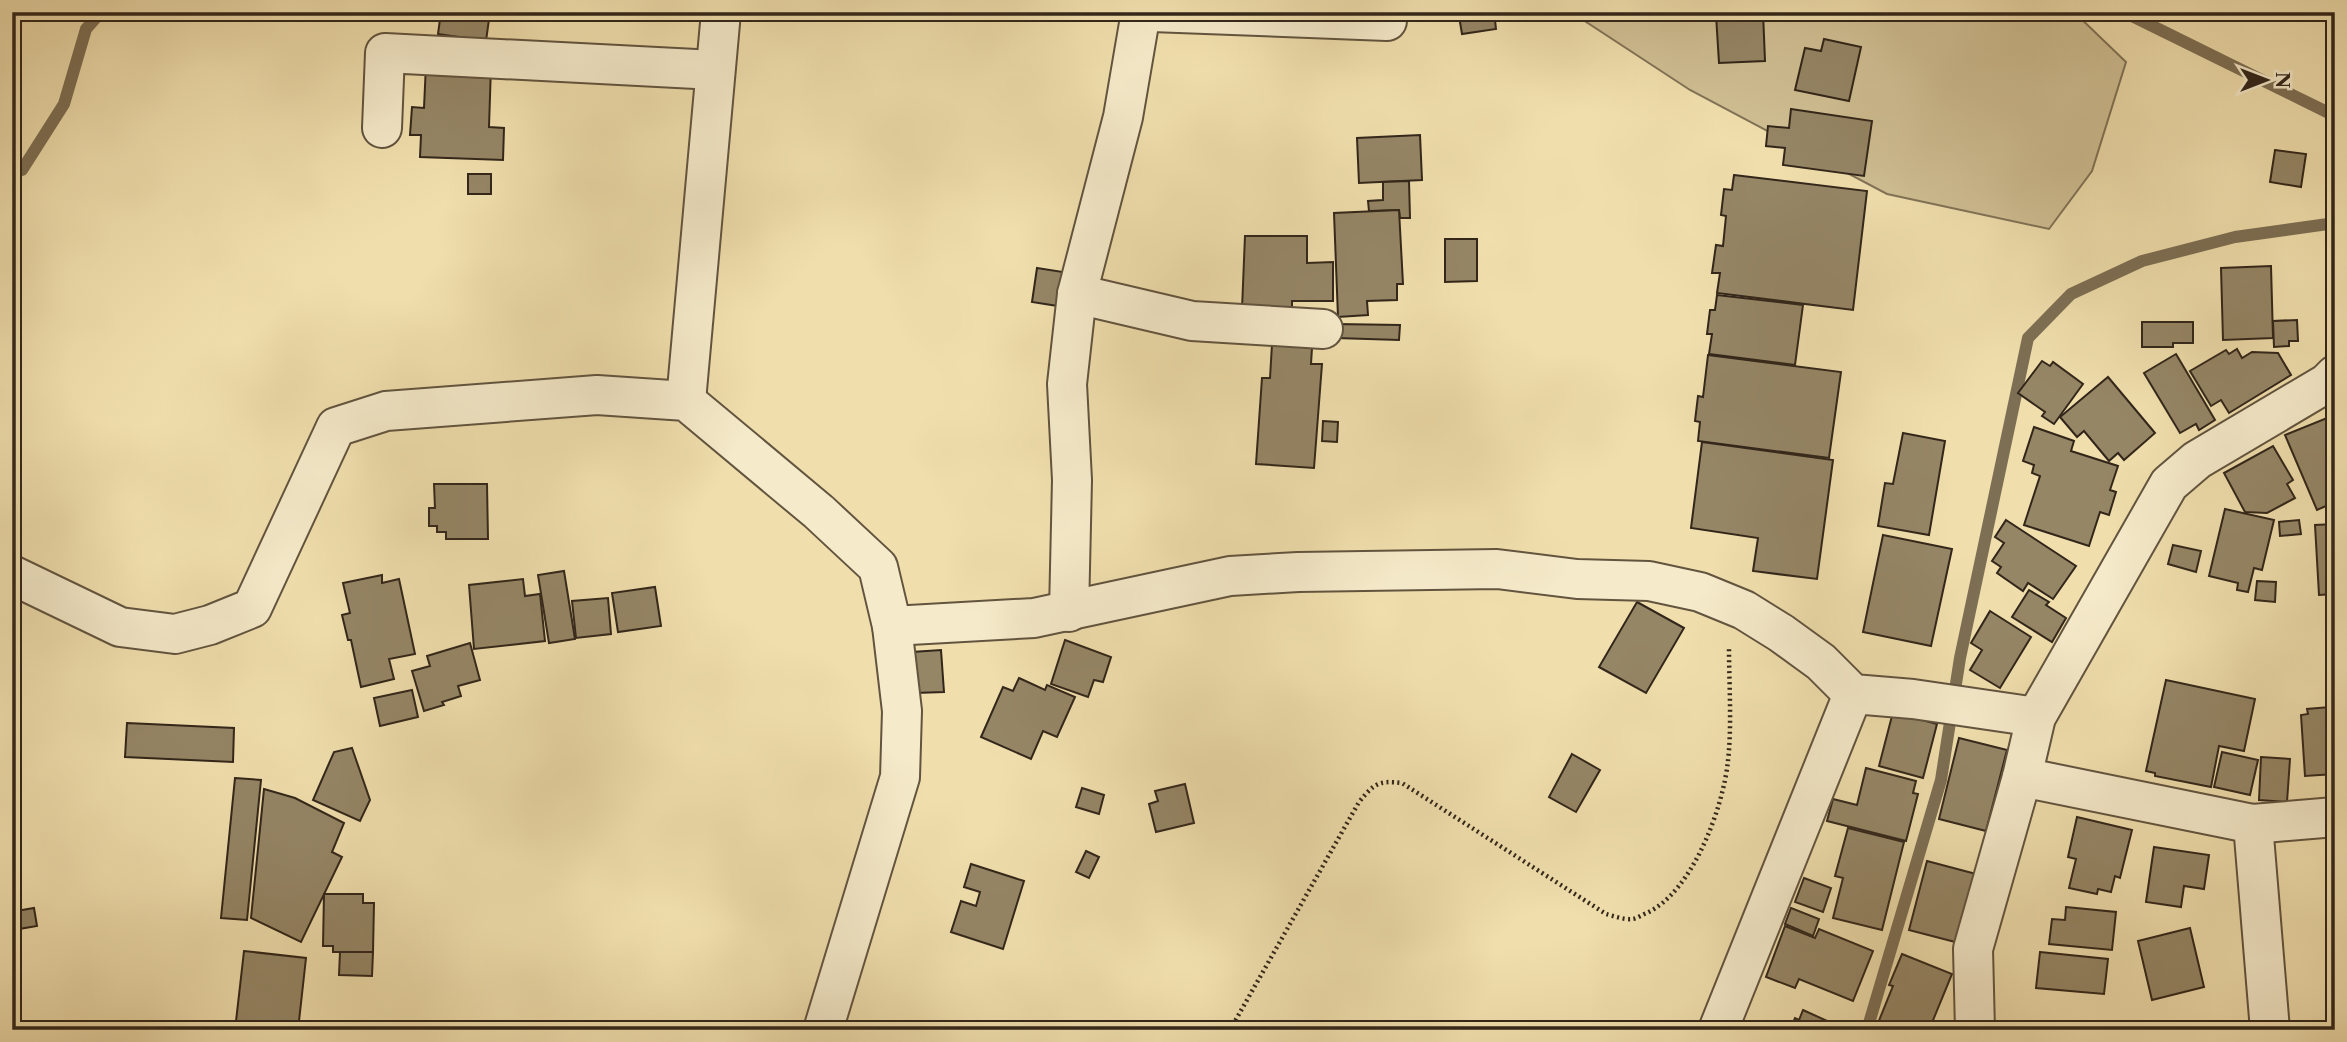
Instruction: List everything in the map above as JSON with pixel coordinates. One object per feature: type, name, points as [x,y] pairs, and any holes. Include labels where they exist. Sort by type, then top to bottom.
[{"type":"street","points":[[686,401],[721,12]]},
{"type":"street","points":[[1069,612],[1072,480],[1067,384],[1077,294],[1123,117],[1141,12]]},
{"type":"street","points":[[1152,12],[1387,21]]},
{"type":"street","points":[[382,128],[385,53],[715,70]]},
{"type":"street","points":[[1077,294],[1192,321],[1323,329]]},
{"type":"street","points":[[1975,1030],[1973,949],[2022,777],[2036,717],[2169,484],[2197,460],[2332,386]]},
{"type":"street","points":[[12,575],[120,627],[175,634],[210,625],[252,608],[336,427],[386,411],[597,395],[686,401],[819,512],[878,567],[892,626],[902,711],[900,777],[823,1030]]},
{"type":"street","points":[[892,626],[1034,618],[1230,576],[1298,572],[1497,569],[1577,579],[1649,581],[1700,592],[1744,610],[1782,633],[1821,662],[1853,694],[1913,699],[2036,717]]},
{"type":"street","points":[[1718,1030],[1853,694]]},
{"type":"street","points":[[2022,777],[2253,824],[2335,817]]},
{"type":"street","points":[[2253,824],[2270,1030]]},
{"type":"path","points":[[1230,1030],[1359,802],[1371,787],[1384,781],[1402,783],[1606,914],[1632,919],[1657,908],[1675,890],[1695,861],[1712,830],[1722,794],[1728,760],[1730,604]]},
{"type":"shaded area","points":[[1571,12],[2074,12],[2126,62],[2092,171],[2049,229],[1887,194],[1690,90]]},
{"type":"building","points":[[441,12],[490,12],[486,41],[438,34]]},
{"type":"building","points":[[1494,12],[1496,29],[1462,34],[1459,16]]},
{"type":"building","points":[[1763,12],[1765,61],[1719,63],[1716,15]]},
{"type":"building","points":[[1824,39],[1861,47],[1849,101],[1795,90],[1805,48],[1821,51]]},
{"type":"building","points":[[426,64],[491,66],[489,127],[504,128],[503,160],[420,157],[421,135],[410,135],[412,107],[424,108]]},
{"type":"building","points":[[1791,109],[1872,121],[1864,176],[1783,165],[1785,148],[1766,146],[1768,126],[1789,128]]},
{"type":"building","points":[[1420,135],[1422,180],[1359,183],[1357,138]]},
{"type":"building","points":[[2275,150],[2306,154],[2301,187],[2270,182]]},
{"type":"building","points":[[468,174],[491,174],[491,194],[468,194]]},
{"type":"building","points":[[1734,175],[1867,191],[1853,310],[1717,293],[1720,273],[1712,273],[1716,245],[1723,246],[1726,216],[1721,215],[1724,189],[1732,190]]},
{"type":"building","points":[[1409,181],[1410,218],[1400,218],[1399,210],[1369,211],[1368,201],[1383,200],[1383,182]]},
{"type":"building","points":[[1399,210],[1403,284],[1397,284],[1397,300],[1367,301],[1368,315],[1338,317],[1334,213]]},
{"type":"building","points":[[1245,236],[1307,236],[1307,263],[1333,262],[1333,301],[1292,301],[1292,309],[1242,309]]},
{"type":"building","points":[[1445,239],[1477,239],[1477,281],[1445,282]]},
{"type":"building","points":[[2271,266],[2273,338],[2223,340],[2221,268]]},
{"type":"building","points":[[1037,268],[1063,272],[1058,306],[1032,302]]},
{"type":"building","points":[[1717,295],[1803,305],[1795,365],[1709,354],[1712,334],[1707,334],[1710,310],[1715,310]]},
{"type":"building","points":[[2297,320],[2298,341],[2289,341],[2289,346],[2274,347],[2273,321]]},
{"type":"building","points":[[2142,322],[2193,322],[2193,343],[2173,343],[2173,347],[2142,347]]},
{"type":"building","points":[[1336,324],[1400,325],[1399,340],[1336,338]]},
{"type":"building","points":[[1272,344],[1312,348],[1311,364],[1322,364],[1314,468],[1256,464],[1262,378],[1270,378]]},
{"type":"building","points":[[2237,349],[2242,358],[2252,352],[2278,353],[2291,375],[2229,413],[2221,400],[2211,406],[2190,371],[2226,350],[2229,354]]},
{"type":"building","points":[[2176,354],[2215,420],[2199,430],[2196,424],[2180,433],[2144,373]]},
{"type":"building","points":[[1708,355],[1841,372],[1829,458],[1698,441],[1700,422],[1695,421],[1698,396],[1703,397]]},
{"type":"building","points":[[2042,361],[2050,366],[2053,362],[2083,384],[2054,424],[2042,416],[2045,412],[2018,393]]},
{"type":"building","points":[[2108,377],[2155,433],[2124,460],[2118,453],[2109,461],[2084,431],[2077,437],[2060,417]]},
{"type":"building","points":[[2327,418],[2335,435],[2335,502],[2317,510],[2285,435]]},
{"type":"building","points":[[1323,421],[1338,422],[1337,442],[1322,441]]},
{"type":"building","points":[[2034,427],[2074,441],[2071,451],[2118,466],[2110,490],[2116,492],[2109,515],[2100,512],[2089,546],[2024,525],[2040,476],[2032,473],[2034,465],[2023,461]]},
{"type":"building","points":[[1903,433],[1945,441],[1929,535],[1878,526],[1885,483],[1893,484]]},
{"type":"building","points":[[1702,442],[1833,460],[1817,579],[1753,571],[1758,538],[1691,528]]},
{"type":"building","points":[[2273,446],[2293,480],[2287,484],[2295,498],[2267,513],[2245,512],[2224,473]]},
{"type":"building","points":[[434,484],[487,484],[488,539],[446,539],[446,532],[437,532],[437,526],[429,526],[429,508],[435,508]]},
{"type":"building","points":[[2225,509],[2274,520],[2262,570],[2254,568],[2248,592],[2237,590],[2238,583],[2209,576]]},
{"type":"building","points":[[2006,520],[2076,566],[2053,599],[2028,583],[2023,591],[1997,573],[2001,567],[1992,561],[2004,543],[1995,537]]},
{"type":"building","points":[[2299,520],[2301,534],[2280,536],[2279,522]]},
{"type":"building","points":[[2335,524],[2335,594],[2319,595],[2315,525]]},
{"type":"building","points":[[1883,535],[1952,549],[1931,646],[1863,632]]},
{"type":"building","points":[[2173,545],[2201,551],[2196,572],[2168,564]]},
{"type":"building","points":[[564,571],[575,639],[549,643],[538,575]]},
{"type":"building","points":[[382,575],[382,583],[399,579],[415,654],[389,659],[394,679],[361,687],[351,640],[348,640],[342,615],[350,613],[343,583]]},
{"type":"building","points":[[523,579],[525,596],[540,594],[545,641],[474,649],[469,585]]},
{"type":"building","points":[[2257,581],[2276,582],[2275,602],[2255,600]]},
{"type":"building","points":[[655,587],[661,626],[618,632],[612,593]]},
{"type":"building","points":[[2029,590],[2049,602],[2046,605],[2066,618],[2052,642],[2012,617]]},
{"type":"building","points":[[608,598],[611,634],[576,638],[572,601]]},
{"type":"building","points":[[1637,602],[1684,628],[1646,693],[1599,667]]},
{"type":"building","points":[[1990,611],[2031,637],[2000,688],[1970,670],[1982,650],[1971,643]]},
{"type":"building","points":[[1065,640],[1111,657],[1103,682],[1094,680],[1088,697],[1051,684]]},
{"type":"building","points":[[470,643],[480,680],[458,686],[461,696],[424,711],[412,671],[430,666],[427,656]]},
{"type":"building","points":[[941,650],[944,692],[915,693],[912,652]]},
{"type":"building","points":[[2335,651],[2335,683],[2328,683],[2326,652]]},
{"type":"building","points":[[1019,678],[1045,690],[1047,685],[1075,697],[1057,737],[1043,731],[1031,759],[981,737],[1003,687],[1013,691]]},
{"type":"building","points":[[2166,680],[2255,699],[2244,751],[2219,746],[2211,787],[2155,776],[2155,773],[2146,771]]},
{"type":"building","points":[[412,690],[418,717],[380,726],[374,698]]},
{"type":"building","points":[[2330,707],[2331,711],[2335,711],[2335,774],[2305,776],[2301,715],[2308,714],[2307,709]]},
{"type":"building","points":[[1893,712],[1937,724],[1923,778],[1879,766]]},
{"type":"building","points":[[127,723],[234,728],[233,762],[125,757]]},
{"type":"building","points":[[1959,738],[2007,750],[1986,831],[1939,819]]},
{"type":"building","points":[[352,748],[370,800],[360,821],[313,800],[334,752]]},
{"type":"building","points":[[2222,752],[2258,760],[2250,795],[2214,787]]},
{"type":"building","points":[[1572,754],[1600,770],[1576,812],[1549,797]]},
{"type":"building","points":[[2261,757],[2290,759],[2287,802],[2259,800]]},
{"type":"building","points":[[1866,768],[1916,781],[1913,793],[1918,794],[1906,841],[1827,821],[1833,799],[1857,805]]},
{"type":"building","points":[[235,778],[261,780],[247,920],[221,918]]},
{"type":"building","points":[[1185,784],[1194,823],[1156,832],[1149,804],[1158,801],[1155,791]]},
{"type":"building","points":[[1082,788],[1104,795],[1099,814],[1076,807]]},
{"type":"building","points":[[264,789],[295,798],[344,823],[332,852],[342,857],[301,942],[251,918]]},
{"type":"building","points":[[2077,817],[2132,830],[2120,878],[2115,876],[2111,892],[2098,889],[2097,894],[2069,888],[2076,859],[2068,857]]},
{"type":"building","points":[[1848,828],[1904,842],[1882,930],[1833,918],[1843,878],[1835,876]]},
{"type":"building","points":[[2154,847],[2209,855],[2204,889],[2184,886],[2181,907],[2146,902]]},
{"type":"building","points":[[1086,851],[1099,857],[1089,878],[1076,872]]},
{"type":"building","points":[[1927,861],[1976,874],[1959,943],[1909,930]]},
{"type":"building","points":[[971,864],[1024,881],[1003,949],[951,932],[961,901],[976,906],[980,892],[964,887]]},
{"type":"building","points":[[1804,878],[1831,888],[1823,912],[1795,902]]},
{"type":"building","points":[[324,894],[363,894],[363,903],[374,903],[373,952],[333,952],[333,946],[323,946]]},
{"type":"building","points":[[2066,907],[2116,912],[2112,950],[2049,944],[2052,919],[2065,920]]},
{"type":"building","points":[[34,908],[37,926],[19,929],[16,911]]},
{"type":"building","points":[[1791,908],[1819,919],[1813,936],[1785,924]]},
{"type":"building","points":[[1785,926],[1815,938],[1819,929],[1873,951],[1853,1001],[1799,979],[1795,988],[1766,977]]},
{"type":"building","points":[[2190,928],[2204,987],[2152,1000],[2138,941]]},
{"type":"building","points":[[244,951],[306,958],[298,1030],[235,1030]]},
{"type":"building","points":[[340,952],[373,952],[372,976],[339,975]]},
{"type":"building","points":[[2040,952],[2108,959],[2104,994],[2036,988]]},
{"type":"building","points":[[1902,954],[1952,974],[1929,1030],[1876,1028],[1893,986],[1889,985]]},
{"type":"building","points":[[1803,1010],[1847,1030],[1790,1030],[1795,1018],[1799,1020]]},
{"type":"waterway","points":[[22,170],[64,104],[86,29],[101,12]]},
{"type":"waterway","points":[[2124,12],[2335,116]]},
{"type":"waterway","points":[[1867,1030],[1941,780],[1960,658],[2028,338],[2071,294],[2142,261],[2235,237],[2335,223]]}]
